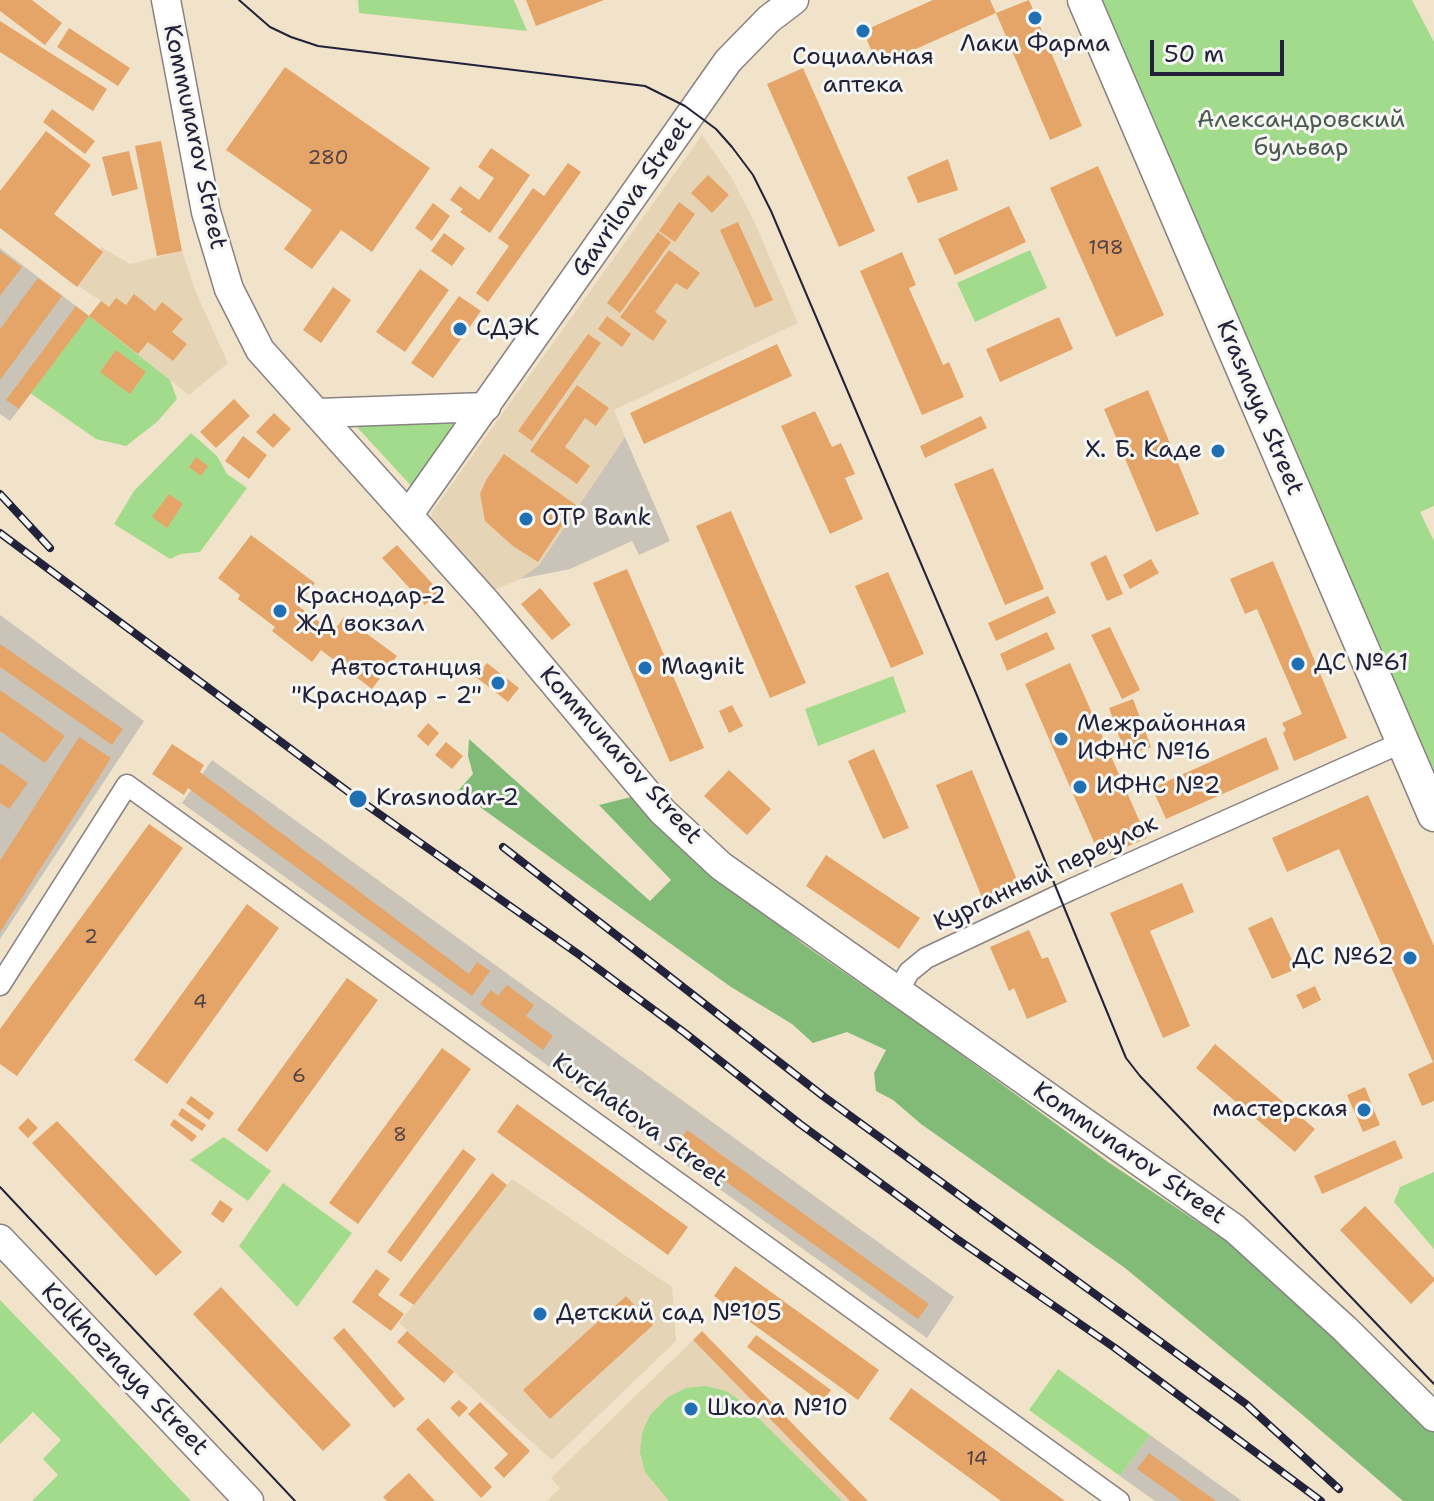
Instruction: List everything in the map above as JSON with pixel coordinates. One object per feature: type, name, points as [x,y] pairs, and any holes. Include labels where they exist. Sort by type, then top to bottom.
[{"type":"main road","name":"Kommunarov Street","points":[[166,0],[197,175],[229,289],[260,350],[409,514],[662,811],[721,866],[1244,1236],[1434,1417]]},
{"type":"main road","name":"Gavrilova Street","points":[[409,514],[728,61],[769,19],[794,0]]},
{"type":"main road","name":"Krasnaya Street","points":[[1084,0],[1434,815]]},
{"type":"main road","points":[[319,413],[486,407]]},
{"type":"main road","name":"Kolkhoznaya Street","points":[[0,1239],[249,1501]]},
{"type":"street","name":"Курганный переулок","points":[[898,991],[909,972],[926,958],[1070,890],[1403,742]]},
{"type":"street","name":"Kurchatova Street","points":[[0,985],[127,785],[1119,1501]]},
{"type":"shaded area","points":[[702,135],[730,175],[754,221],[798,323],[614,410],[625,437],[539,565],[520,579],[492,591],[430,522],[432,512]]},
{"type":"shaded area","points":[[101,247],[130,264],[182,251],[195,290],[228,363],[189,395],[89,316],[101,301],[73,282]]},
{"type":"shaded area","points":[[0,248],[89,316],[10,421],[0,414]]},
{"type":"shaded area","points":[[625,437],[670,541],[639,555],[632,541],[570,569],[520,579],[539,565]]},
{"type":"shaded area","points":[[0,615],[144,721],[0,939]]},
{"type":"shaded area","points":[[212,760],[954,1297],[927,1338],[182,803]]},
{"type":"shaded area","name":"Детский сад №105","points":[[512,1179],[672,1287],[676,1341],[552,1460],[399,1323]]},
{"type":"shaded area","name":"Школа №10","points":[[693,1340],[850,1501],[547,1501],[560,1488],[551,1478]]},
{"type":"shaded area","points":[[1150,1435],[1242,1501],[1155,1501],[1120,1476]]},
{"type":"green space","points":[[358,0],[514,0],[527,31],[359,13]]},
{"type":"green space","name":"Александровский бульвар","points":[[1099,0],[1412,0],[1434,42],[1434,506],[1420,512],[1434,541],[1434,778]]},
{"type":"green space","points":[[1030,250],[1047,288],[975,322],[957,283]]},
{"type":"green space","points":[[89,316],[170,380],[177,399],[157,422],[126,446],[96,439],[30,393]]},
{"type":"green space","points":[[468,418],[415,490],[355,425]]},
{"type":"green space","points":[[191,433],[217,456],[227,474],[247,488],[200,552],[170,559],[114,524],[134,491]]},
{"type":"green space","points":[[893,676],[906,712],[818,746],[805,709]]},
{"type":"green space","points":[[469,739],[650,901],[671,880],[599,805],[631,797],[675,843],[803,944],[936,1036],[1108,1162],[1229,1243],[1328,1329],[1434,1430],[1434,1501],[1403,1501],[1125,1268],[921,1124],[893,1100],[876,1091],[874,1073],[886,1050],[847,1032],[813,1043],[792,1024],[731,987],[480,807],[448,802],[473,774],[468,756]]},
{"type":"green space","points":[[224,1137],[271,1171],[248,1201],[190,1160]]},
{"type":"green space","points":[[1434,1172],[1434,1249],[1394,1202],[1400,1187]]},
{"type":"green space","points":[[283,1183],[352,1233],[297,1307],[239,1246]]},
{"type":"green space","points":[[0,1300],[191,1501],[32,1501],[58,1475],[43,1459],[61,1440],[33,1412],[0,1444]]},
{"type":"green space","points":[[1058,1369],[1150,1435],[1120,1476],[1029,1410]]},
{"type":"green space","points":[[706,1386],[726,1391],[742,1402],[842,1501],[669,1501],[645,1472],[640,1453],[642,1433],[650,1415],[668,1397],[686,1388]]},
{"type":"building","points":[[0,0],[32,0],[62,23],[45,45],[0,11]]},
{"type":"building","points":[[526,0],[604,0],[536,26]]},
{"type":"building","points":[[933,0],[990,0],[996,13],[878,66],[863,31]]},
{"type":"building","points":[[1029,0],[1082,126],[1050,140],[996,13]]},
{"type":"building","points":[[0,21],[107,89],[93,111],[0,52]]},
{"type":"building","points":[[69,28],[130,68],[118,86],[57,47]]},
{"type":"building","points":[[285,67],[430,168],[372,252],[341,230],[312,269],[284,249],[312,210],[226,150]]},
{"type":"building","points":[[803,68],[875,231],[839,247],[767,84]]},
{"type":"building","points":[[52,109],[95,141],[85,154],[43,122]]},
{"type":"building","points":[[46,131],[91,165],[54,214],[103,252],[77,287],[0,228],[0,191]]},
{"type":"building","points":[[161,141],[182,251],[157,256],[135,146]]},
{"type":"building","points":[[491,148],[530,175],[490,233],[460,212],[463,209],[450,200],[460,186],[479,200],[494,178],[478,167]]},
{"type":"building","points":[[129,151],[138,189],[112,196],[102,157]]},
{"type":"building","points":[[948,159],[958,190],[918,203],[907,177]]},
{"type":"building","points":[[568,163],[581,172],[488,302],[476,293],[509,246],[498,238],[533,188],[544,196]]},
{"type":"building","points":[[1098,166],[1164,315],[1116,337],[1050,188]]},
{"type":"building","points":[[708,175],[729,195],[712,213],[691,193]]},
{"type":"building","points":[[679,202],[695,214],[675,242],[659,231]]},
{"type":"building","points":[[433,203],[450,216],[432,241],[415,228]]},
{"type":"building","points":[[1009,206],[1026,242],[955,275],[938,239]]},
{"type":"building","points":[[738,222],[773,300],[755,308],[720,230]]},
{"type":"building","points":[[658,232],[671,242],[620,313],[607,303]]},
{"type":"building","points":[[444,233],[465,248],[452,266],[431,251]]},
{"type":"building","points":[[669,250],[700,273],[687,290],[676,283],[655,312],[667,321],[653,341],[620,317]]},
{"type":"building","points":[[0,251],[22,267],[0,296]]},
{"type":"building","points":[[902,252],[916,285],[909,288],[943,365],[949,362],[964,397],[922,415],[860,271]]},
{"type":"building","points":[[420,269],[449,290],[405,352],[376,332]]},
{"type":"building","points":[[38,278],[62,296],[0,380],[0,329]]},
{"type":"building","points":[[333,287],[351,300],[321,343],[303,330]]},
{"type":"building","points":[[134,294],[155,311],[162,302],[183,319],[172,332],[187,344],[173,361],[148,342],[138,354],[89,316],[101,301],[109,307],[116,298],[126,305]]},
{"type":"building","points":[[459,296],[481,311],[433,378],[411,363]]},
{"type":"building","points":[[76,306],[89,316],[19,409],[6,400]]},
{"type":"building","points":[[607,316],[631,334],[622,347],[598,329]]},
{"type":"building","points":[[1059,317],[1073,349],[1000,382],[986,349]]},
{"type":"building","points":[[588,334],[601,343],[532,441],[518,431]]},
{"type":"building","points":[[777,344],[792,376],[644,444],[630,413]]},
{"type":"building","points":[[116,350],[146,372],[130,394],[100,372]]},
{"type":"building","points":[[577,385],[609,408],[596,426],[585,418],[565,447],[590,466],[577,484],[530,451]]},
{"type":"building","points":[[1148,390],[1199,514],[1156,532],[1104,409]]},
{"type":"building","points":[[234,399],[250,416],[216,448],[200,432]]},
{"type":"building","points":[[815,411],[832,447],[841,443],[855,474],[845,478],[863,519],[830,534],[781,426]]},
{"type":"building","points":[[274,413],[291,429],[273,448],[256,432]]},
{"type":"building","points":[[981,416],[987,428],[925,458],[920,446]]},
{"type":"building","points":[[243,436],[267,455],[249,479],[225,461]]},
{"type":"building","points":[[504,454],[576,505],[538,562],[513,546],[485,521],[480,494]]},
{"type":"building","points":[[196,457],[208,466],[201,476],[189,467]]},
{"type":"building","points":[[993,468],[1044,589],[1005,605],[954,484]]},
{"type":"building","points":[[169,494],[183,504],[167,528],[152,517]]},
{"type":"building","points":[[731,511],[806,683],[770,698],[696,526]]},
{"type":"building","name":"Краснодар-2 ЖД вокзал","points":[[251,535],[315,583],[298,606],[333,632],[344,617],[397,656],[372,689],[321,650],[312,662],[272,631],[275,627],[238,599],[240,595],[218,578]]},
{"type":"building","points":[[397,545],[439,591],[425,605],[382,558]]},
{"type":"building","points":[[1106,555],[1123,594],[1107,601],[1090,563]]},
{"type":"building","points":[[1151,559],[1159,573],[1130,589],[1123,575]]},
{"type":"building","name":"ДС №61","points":[[1273,561],[1347,738],[1294,761],[1282,723],[1302,714],[1257,609],[1245,614],[1230,579]]},
{"type":"building","points":[[627,569],[704,748],[670,762],[593,583]]},
{"type":"building","points":[[888,572],[924,654],[891,668],[855,586]]},
{"type":"building","points":[[540,588],[571,625],[552,640],[521,604]]},
{"type":"building","points":[[1048,596],[1056,613],[996,641],[988,623]]},
{"type":"building","points":[[1110,627],[1140,690],[1122,699],[1091,635]]},
{"type":"building","points":[[1047,632],[1055,649],[1007,671],[1000,654]]},
{"type":"building","points":[[0,644],[123,729],[112,745],[0,667]]},
{"type":"building","name":"Автостанция \"Краснодар - 2\"","points":[[487,663],[519,688],[508,702],[476,677]]},
{"type":"building","points":[[1070,663],[1147,838],[1101,858],[1025,684]]},
{"type":"building","points":[[0,690],[65,736],[45,763],[0,731]]},
{"type":"building","points":[[1133,699],[1151,747],[1126,756],[1109,708]]},
{"type":"building","points":[[732,705],[743,726],[729,733],[719,711]]},
{"type":"building","points":[[428,723],[439,733],[428,746],[417,736]]},
{"type":"building","points":[[79,737],[111,758],[0,932],[0,861]]},
{"type":"building","points":[[1266,737],[1279,769],[1166,819],[1152,788]]},
{"type":"building","points":[[446,742],[463,756],[452,769],[435,755]]},
{"type":"building","points":[[172,744],[204,765],[200,772],[469,974],[477,962],[490,971],[472,996],[188,788],[184,795],[152,774]]},
{"type":"building","points":[[874,749],[909,828],[883,839],[848,761]]},
{"type":"building","points":[[0,763],[28,783],[9,809],[0,803]]},
{"type":"building","points":[[729,770],[771,809],[747,835],[704,796]]},
{"type":"building","points":[[972,770],[1019,885],[983,900],[936,785]]},
{"type":"building","name":"ДС №62","points":[[1368,795],[1434,946],[1434,1101],[1422,1106],[1408,1074],[1433,1062],[1339,849],[1287,872],[1272,838]]},
{"type":"building","points":[[149,824],[183,848],[17,1076],[0,1064],[0,1029]]},
{"type":"building","points":[[826,855],[920,918],[899,949],[806,886]]},
{"type":"building","points":[[1182,883],[1194,912],[1150,931],[1190,1026],[1163,1038],[1110,913]]},
{"type":"building","points":[[247,904],[279,928],[167,1084],[134,1060]]},
{"type":"building","points":[[1272,917],[1296,969],[1272,979],[1248,928]]},
{"type":"building","points":[[1029,930],[1042,959],[1048,957],[1067,1002],[1027,1019],[1014,988],[1009,991],[990,947]]},
{"type":"building","points":[[347,978],[378,1000],[267,1152],[237,1130]]},
{"type":"building","points":[[507,985],[534,1005],[526,1016],[553,1036],[543,1050],[480,1004],[491,990],[498,996]]},
{"type":"building","points":[[1315,986],[1321,1000],[1303,1009],[1296,995]]},
{"type":"building","points":[[1215,1044],[1315,1129],[1295,1152],[1196,1068]]},
{"type":"building","points":[[442,1048],[471,1069],[358,1224],[329,1203]]},
{"type":"building","name":"мастерская","points":[[1365,1087],[1380,1125],[1363,1132],[1347,1095]]},
{"type":"building","points":[[191,1096],[214,1113],[209,1120],[186,1103]]},
{"type":"building","points":[[517,1104],[688,1227],[668,1255],[497,1132]]},
{"type":"building","points":[[182,1108],[206,1125],[202,1131],[178,1115]]},
{"type":"building","points":[[28,1118],[38,1128],[28,1138],[18,1128]]},
{"type":"building","points":[[174,1119],[197,1136],[192,1142],[170,1125]]},
{"type":"building","points":[[57,1121],[182,1252],[156,1276],[32,1143]]},
{"type":"building","points":[[687,1130],[929,1304],[918,1319],[676,1146]]},
{"type":"building","points":[[1395,1140],[1403,1158],[1322,1194],[1314,1176]]},
{"type":"building","points":[[463,1149],[476,1159],[401,1262],[387,1252]]},
{"type":"building","points":[[492,1173],[507,1185],[414,1305],[399,1295]]},
{"type":"building","points":[[220,1200],[233,1209],[223,1223],[211,1214]]},
{"type":"building","points":[[1365,1206],[1434,1278],[1411,1304],[1340,1230]]},
{"type":"building","points":[[735,1266],[879,1370],[858,1400],[714,1296]]},
{"type":"building","points":[[376,1269],[390,1279],[378,1295],[404,1314],[391,1331],[352,1302]]},
{"type":"building","points":[[221,1287],[351,1425],[323,1451],[193,1314]]},
{"type":"building","points":[[626,1296],[653,1325],[550,1419],[523,1390]]},
{"type":"building","points":[[344,1328],[405,1399],[394,1408],[333,1338]]},
{"type":"building","points":[[407,1331],[454,1372],[444,1383],[397,1342]]},
{"type":"building","points":[[702,1331],[868,1501],[850,1501],[693,1340]]},
{"type":"building","points":[[756,1335],[831,1390],[822,1403],[747,1347]]},
{"type":"building","points":[[911,1388],[1065,1501],[1001,1501],[889,1419]]},
{"type":"building","points":[[459,1400],[468,1408],[459,1417],[450,1408]]},
{"type":"building","points":[[480,1402],[530,1451],[504,1478],[494,1468],[508,1454],[468,1414]]},
{"type":"building","points":[[428,1418],[492,1487],[481,1498],[416,1429]]},
{"type":"building","points":[[1149,1453],[1216,1501],[1182,1501],[1137,1469]]},
{"type":"building","points":[[409,1473],[435,1501],[387,1501],[383,1497]]},
{"type":"tram line","points":[[239,0],[270,27],[318,46],[645,86],[685,106],[716,129],[732,147],[753,175],[771,211],[976,693],[1126,1058],[1434,1384]]},
{"type":"tram line","points":[[0,1187],[295,1501]]},
{"type":"railway","points":[[0,494],[50,548]]},
{"type":"railway","points":[[0,533],[358,799],[581,956],[800,1124],[957,1239],[1115,1348],[1321,1501]]},
{"type":"railway","points":[[503,847],[823,1096],[1246,1404],[1339,1489]]},
{"type":"place","name":"Лаки Фарма","points":[[1035,18]]},
{"type":"place","name":"Социальная аптека","points":[[863,31]]},
{"type":"place","name":"СДЭК","points":[[460,329]]},
{"type":"place","name":"Х. Б. Каде","points":[[1218,451]]},
{"type":"place","name":"OTP Bank","points":[[526,519]]},
{"type":"place","name":"Краснодар-2 ЖД вокзал","points":[[280,611]]},
{"type":"place","name":"ДС №61","points":[[1298,664]]},
{"type":"place","name":"Magnit","points":[[645,668]]},
{"type":"place","name":"Автостанция \"Краснодар - 2\"","points":[[498,683]]},
{"type":"place","name":"Межрайонная ИФНС №16","points":[[1061,739]]},
{"type":"place","name":"ИФНС №2","points":[[1080,787]]},
{"type":"place","name":"Krasnodar-2","points":[[358,799]]},
{"type":"place","name":"ДС №62","points":[[1410,958]]},
{"type":"place","name":"мастерская","points":[[1364,1110]]},
{"type":"place","name":"Детский сад №105","points":[[540,1314]]},
{"type":"place","name":"Школа №10","points":[[691,1409]]}]
